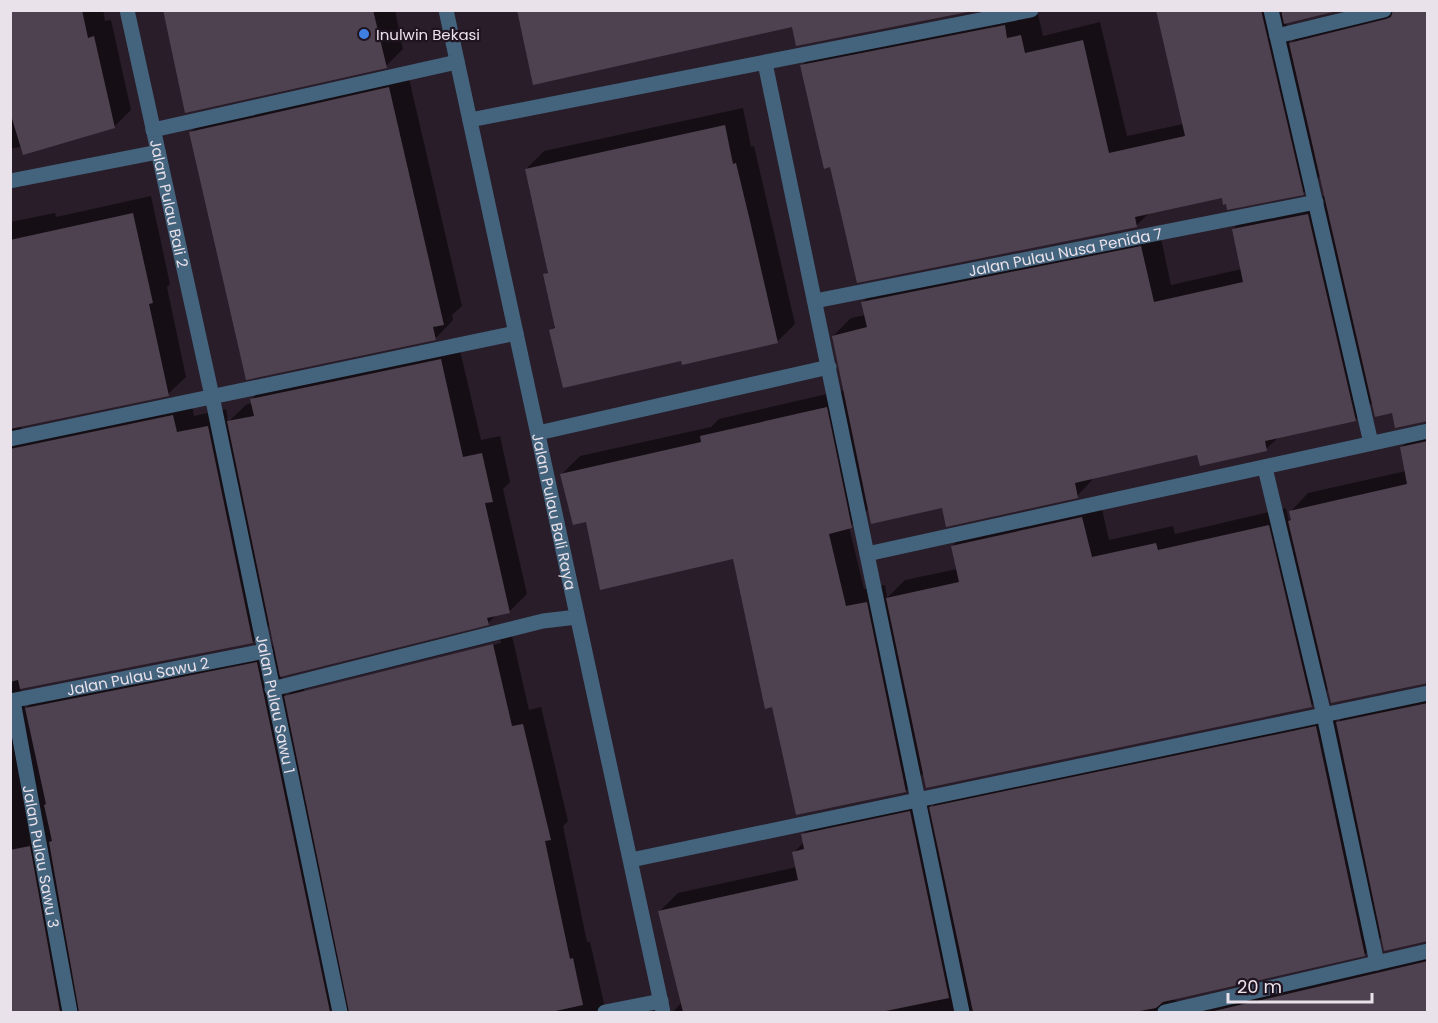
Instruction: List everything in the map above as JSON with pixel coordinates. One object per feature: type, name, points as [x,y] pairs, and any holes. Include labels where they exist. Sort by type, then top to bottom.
[{"type":"street","name":"Jalan Pulau Bali 2","points":[[127,10],[212,396]]},
{"type":"street","name":"Jalan Pulau Bali Raya","points":[[446,10],[662,1007]]},
{"type":"street","points":[[470,120],[1031,10]]},
{"type":"street","points":[[1271,10],[1371,442]]},
{"type":"street","points":[[1276,36],[1383,10]]},
{"type":"street","points":[[153,130],[458,62]]},
{"type":"street","points":[[765,63],[962,1012]]},
{"type":"street","points":[[10,181],[158,152]]},
{"type":"street","name":"Jalan Pulau Nusa Penida 7","points":[[815,301],[1316,201]]},
{"type":"street","points":[[10,439],[516,333]]},
{"type":"street","points":[[538,433],[829,367]]},
{"type":"street","name":"Jalan Pulau Sawu 1","points":[[212,396],[340,1012]]},
{"type":"street","points":[[867,554],[1428,431]]},
{"type":"street","points":[[1265,468],[1324,715],[1377,963]]},
{"type":"street","points":[[272,689],[543,621],[577,617]]},
{"type":"street","name":"Jalan Pulau Sawu 2","points":[[12,701],[265,651]]},
{"type":"street","points":[[630,860],[1428,693]]},
{"type":"street","name":"Jalan Pulau Sawu 3","points":[[12,701],[70,1012]]},
{"type":"street","points":[[1166,1012],[1213,1007],[1428,951]]},
{"type":"street","points":[[605,1012],[662,1007]]},
{"type":"building","points":[[10,10],[82,10],[88,38],[94,36],[115,128],[23,155],[10,112]]},
{"type":"building","points":[[163,10],[373,10],[387,68],[185,113]]},
{"type":"building","points":[[517,10],[978,10],[796,46],[792,27],[533,85]]},
{"type":"building","points":[[1156,10],[1261,10],[1304,195],[1227,210],[1222,198],[1135,217],[1137,227],[857,283],[830,167],[824,169],[800,65],[1005,25],[1007,38],[1021,35],[1025,53],[1083,40],[1109,153],[1185,136]]},
{"type":"building","points":[[1281,10],[1341,10],[1284,24]]},
{"type":"building","points":[[1393,10],[1428,10],[1428,421],[1395,428],[1392,413],[1375,417],[1289,43],[1386,19],[1391,17]]},
{"type":"building","points":[[389,87],[444,325],[433,327],[436,340],[246,380],[189,132]]},
{"type":"building","points":[[725,125],[778,343],[682,365],[681,361],[563,388],[549,330],[555,328],[543,274],[548,273],[525,169]]},
{"type":"building","points":[[133,213],[153,303],[149,304],[169,396],[10,429],[10,240]]},
{"type":"building","points":[[1308,214],[1356,421],[1265,441],[1267,451],[1200,466],[1197,455],[1075,483],[1078,498],[946,527],[942,508],[871,524],[832,336],[867,327],[861,302],[1141,246],[1154,302],[1243,282],[1232,229]]},
{"type":"building","points":[[441,359],[463,457],[482,453],[493,502],[485,503],[510,613],[487,618],[489,625],[280,677],[227,421],[254,416],[250,399]]},
{"type":"building","points":[[827,407],[852,528],[829,534],[846,606],[867,602],[906,792],[796,815],[772,707],[765,709],[733,559],[600,590],[586,522],[573,525],[560,474],[701,442],[700,436]]},
{"type":"building","points":[[173,415],[177,432],[208,426],[253,643],[20,689],[18,680],[10,682],[10,449]]},
{"type":"building","points":[[1428,441],[1428,683],[1331,703],[1288,521],[1291,520],[1289,511],[1407,484],[1400,447]]},
{"type":"building","points":[[1082,517],[1092,557],[1156,543],[1158,550],[1269,525],[1312,707],[926,788],[886,598],[959,582],[951,546]]},
{"type":"building","points":[[493,644],[512,726],[523,724],[551,840],[545,841],[570,959],[573,958],[583,1005],[551,1012],[349,1012],[284,696]]},
{"type":"building","points":[[257,662],[330,1012],[79,1012],[49,842],[52,841],[44,805],[46,804],[25,708]]},
{"type":"building","points":[[1428,703],[1428,941],[1384,951],[1336,722]]},
{"type":"building","points":[[1316,726],[1365,956],[1163,1002],[1156,1008],[1135,1012],[973,1012],[929,807]]},
{"type":"building","points":[[910,811],[949,998],[881,1012],[683,1012],[658,911],[798,880],[792,852],[804,849],[801,834]]},
{"type":"building","points":[[30,846],[60,1012],[10,1012],[10,850]]},
{"type":"building","points":[[1428,961],[1428,1012],[1214,1012],[1214,1011]]},
{"type":"place","name":"Inulwin Bekasi","points":[[364,34]]}]
